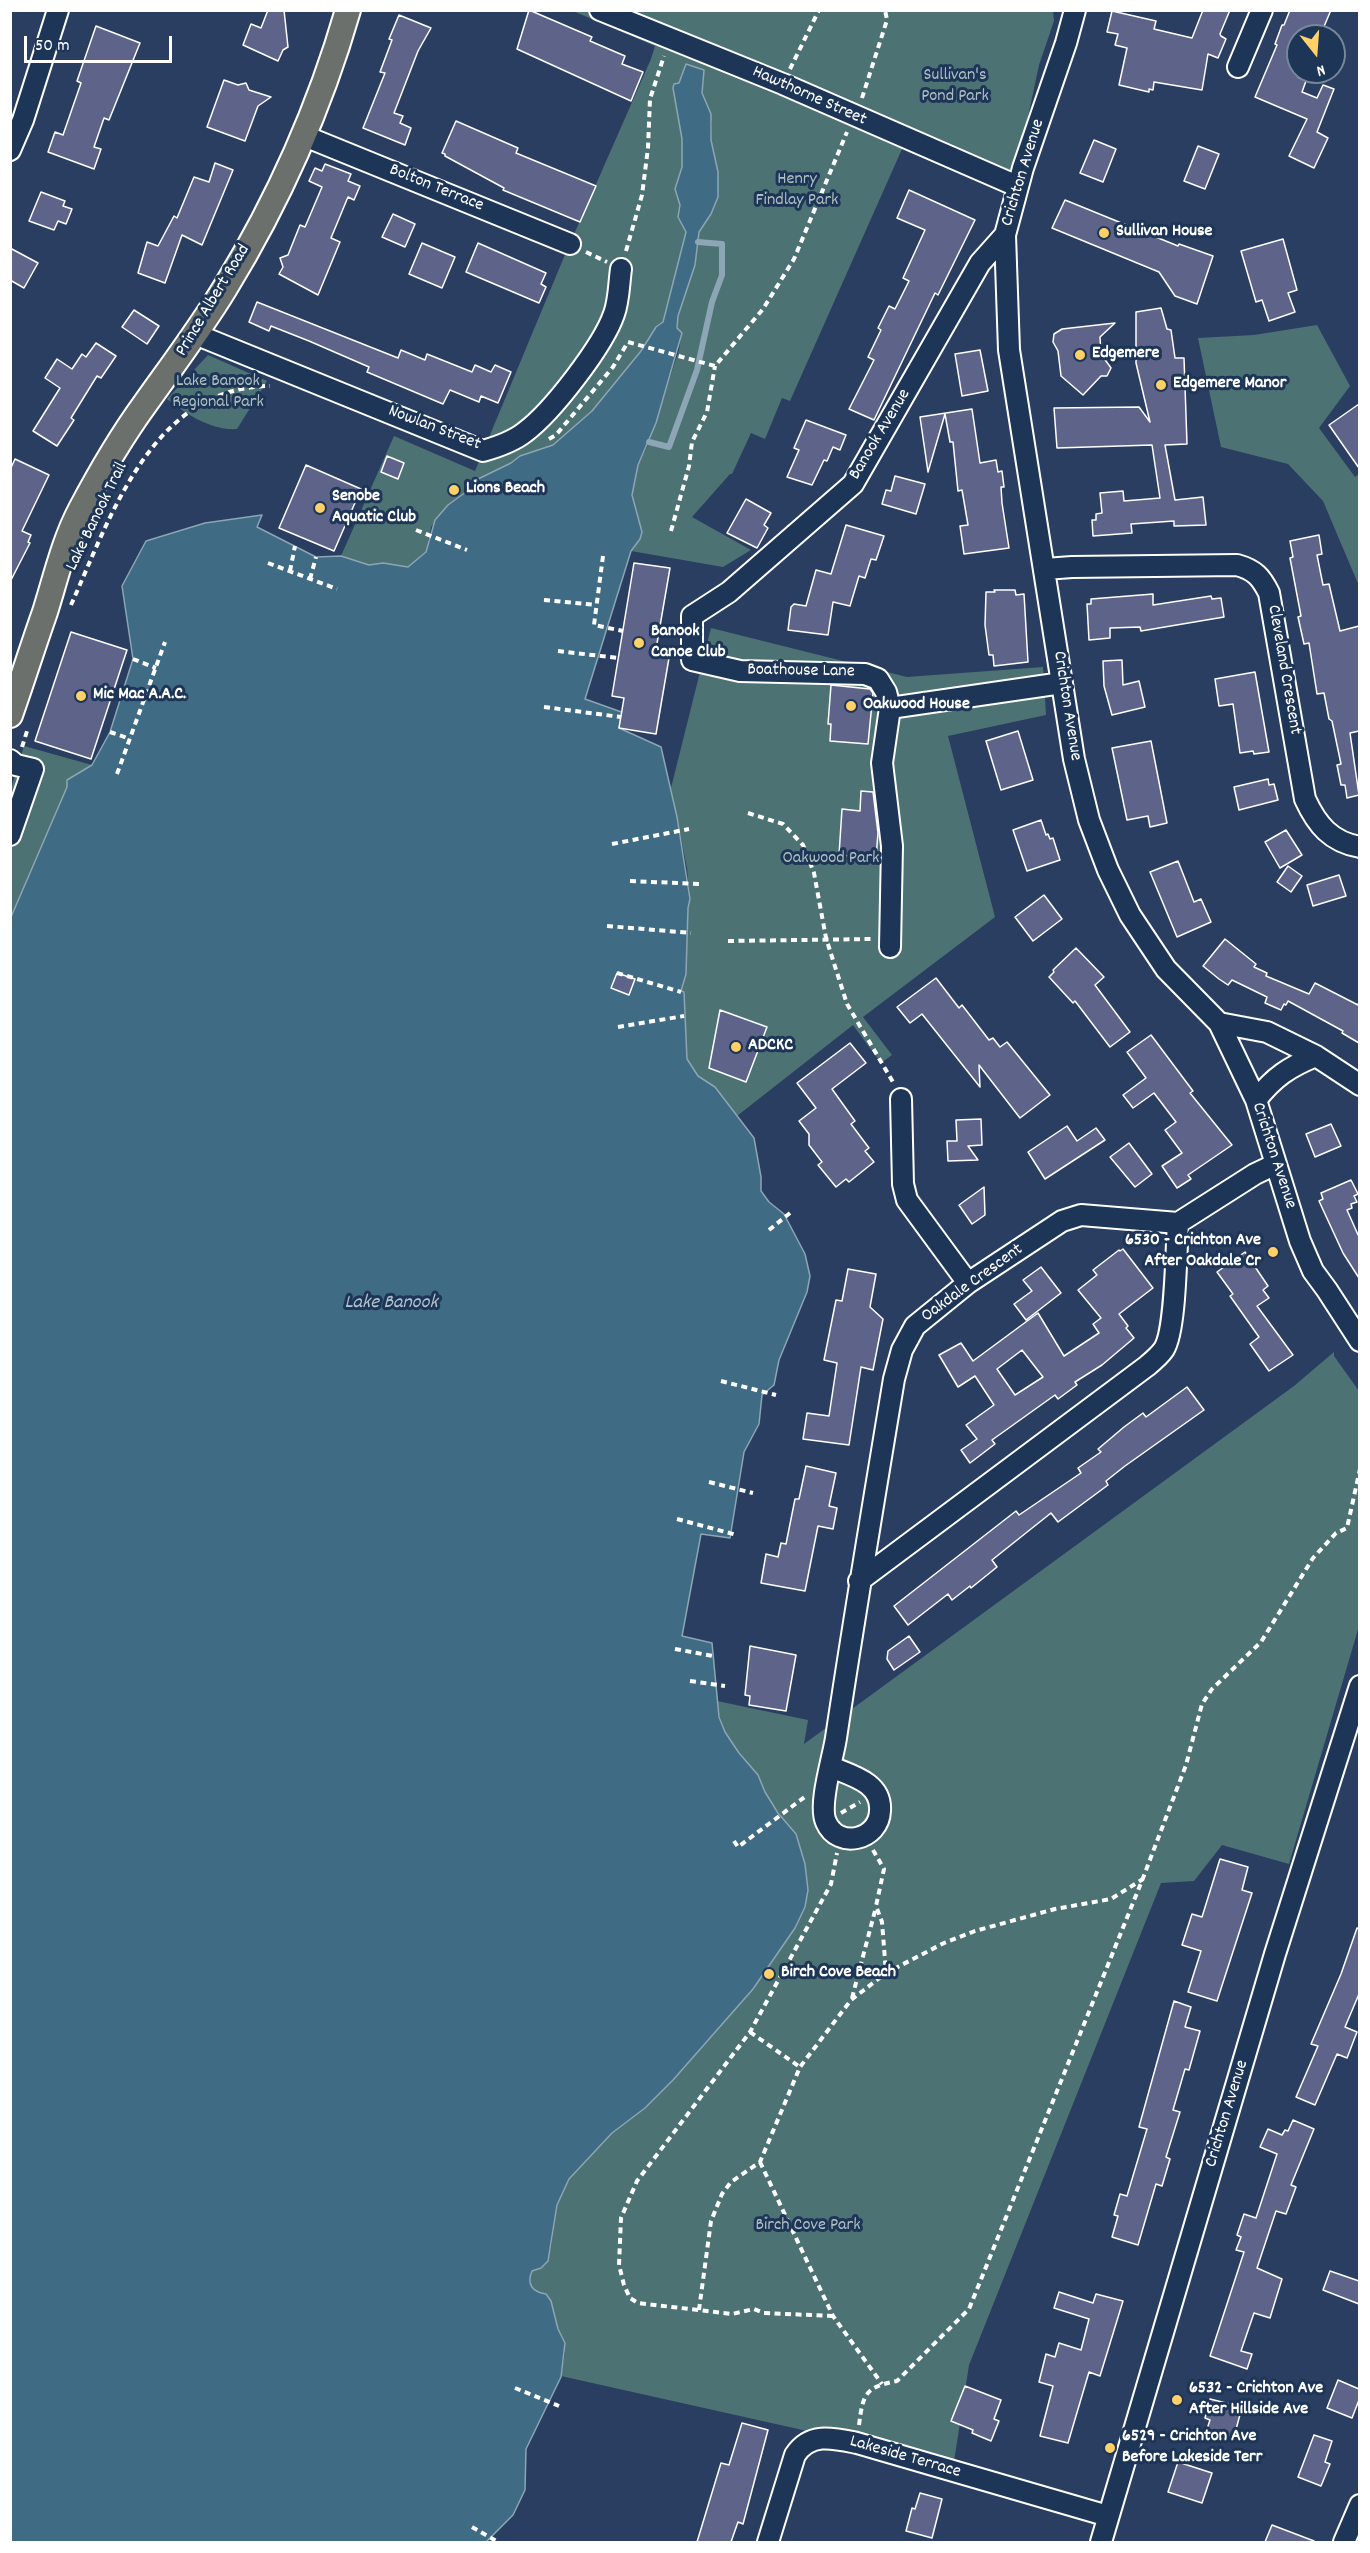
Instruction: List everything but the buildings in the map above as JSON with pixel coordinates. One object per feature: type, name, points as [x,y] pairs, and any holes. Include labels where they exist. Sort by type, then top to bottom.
[{"type":"main road","name":"Prince Albert Road","points":[[20,718],[54,579],[80,512],[106,465],[145,404],[195,334],[253,237],[281,183],[302,135],[337,49],[348,10]]},
{"type":"street","points":[[10,150],[23,120],[57,10]]},
{"type":"street","name":"Hawthorne Street","points":[[600,10],[783,84],[1017,186]]},
{"type":"street","name":"Crichton Avenue","points":[[1074,10],[1066,44],[1017,186],[1005,235],[1009,350],[1062,683],[1082,789],[1089,820],[1108,870],[1130,915],[1166,969],[1219,1023],[1256,1100],[1300,1241],[1313,1271],[1345,1316],[1359,1341]]},
{"type":"street","points":[[1238,67],[1262,10]]},
{"type":"street","name":"Bolton Terrace","points":[[302,135],[570,244]]},
{"type":"street","name":"Banook Avenue","points":[[692,660],[692,616],[729,592],[853,484],[980,263],[1005,235]]},
{"type":"street","name":"Nowlan Street","points":[[195,334],[483,451],[525,433],[576,376],[591,355],[614,314],[621,269]]},
{"type":"street","name":"Cleveland Crescent","points":[[1045,569],[1237,565],[1251,569],[1261,578],[1269,593],[1305,799],[1312,813],[1332,838],[1347,845],[1359,847]]},
{"type":"street","name":"Boathouse Lane","points":[[692,660],[740,671],[866,674],[879,679],[886,692],[890,708],[882,763],[892,846],[890,943]]},
{"type":"street","points":[[890,708],[1062,683]]},
{"type":"street","points":[[10,835],[33,769],[13,762]]},
{"type":"street","points":[[1219,1023],[1267,1032],[1316,1056],[1359,1085]]},
{"type":"street","points":[[1256,1100],[1271,1081],[1316,1056]]},
{"type":"street","points":[[901,1099],[903,1184],[907,1200],[968,1283]]},
{"type":"street","points":[[859,1581],[1148,1366],[1164,1348],[1171,1331],[1178,1223],[1255,1174],[1276,1164]]},
{"type":"street","name":"Oakdale Crescent","points":[[826,1822],[823,1805],[894,1379],[902,1350],[915,1326],[968,1283],[1073,1216],[1178,1223]]},
{"type":"street","name":"Crichton Avenue","points":[[1101,2542],[1272,1965],[1359,1686]]},
{"type":"street","points":[[826,1822],[845,1839],[865,1837],[874,1830],[880,1820],[880,1799],[876,1791],[868,1783],[831,1767]]},
{"type":"street","name":"Lakeside Terrace","points":[[768,2542],[795,2455],[802,2445],[821,2438],[857,2443],[1108,2516]]},
{"type":"street","points":[[1344,2542],[1359,2505]]},
{"type":"path","points":[[783,84],[819,10]]},
{"type":"path","points":[[671,531],[689,466],[692,442],[707,412],[713,365],[763,309],[794,259],[870,78],[887,20],[885,10]]},
{"type":"path","points":[[570,244],[621,269],[642,195],[648,148],[650,99],[671,38]]},
{"type":"path","points":[[548,440],[556,435],[614,367],[628,342],[713,365]]},
{"type":"path","name":"Lake Banook Trail","points":[[70,608],[127,482],[149,449],[196,408],[219,395],[247,386],[275,386]]},
{"type":"path","points":[[416,530],[467,549]]},
{"type":"path","points":[[290,571],[295,546]]},
{"type":"path","points":[[310,579],[316,556]]},
{"type":"path","points":[[603,556],[594,626],[623,631]]},
{"type":"path","points":[[268,563],[337,589]]},
{"type":"path","points":[[544,600],[596,606]]},
{"type":"path","points":[[117,774],[165,642]]},
{"type":"path","points":[[558,651],[618,658]]},
{"type":"path","points":[[133,659],[156,668]]},
{"type":"path","points":[[544,706],[621,717]]},
{"type":"path","points":[[13,762],[20,718]]},
{"type":"path","points":[[110,732],[130,739]]},
{"type":"path","points":[[748,813],[783,824],[803,844],[814,873],[826,938],[847,1004],[901,1099]]},
{"type":"path","points":[[612,844],[689,829]]},
{"type":"path","points":[[630,881],[701,884]]},
{"type":"path","points":[[607,926],[691,933]]},
{"type":"path","points":[[728,941],[826,938],[890,943]]},
{"type":"path","points":[[617,973],[681,992]]},
{"type":"path","points":[[618,1028],[684,1016]]},
{"type":"path","points":[[769,1230],[790,1214]]},
{"type":"path","points":[[721,1381],[776,1395]]},
{"type":"path","points":[[862,2402],[869,2390],[897,2381],[969,2309],[1143,1878],[1186,1765],[1202,1704],[1227,1673],[1261,1642],[1313,1558],[1336,1533],[1347,1528],[1359,1469]]},
{"type":"path","points":[[709,1482],[753,1493]]},
{"type":"path","points":[[677,1519],[737,1535]]},
{"type":"path","points":[[675,1649],[713,1656]]},
{"type":"path","points":[[690,1681],[725,1686]]},
{"type":"path","points":[[826,1822],[876,1791]]},
{"type":"path","points":[[734,1841],[738,1847],[790,1808]]},
{"type":"path","points":[[851,2000],[884,1869],[865,1837]]},
{"type":"path","points":[[833,2316],[764,2313],[754,2309],[732,2314],[646,2305],[630,2298],[619,2265],[621,2218],[637,2181],[750,2032],[831,1884],[837,1852],[845,1839]]},
{"type":"path","points":[[699,2310],[711,2221],[722,2194],[731,2182],[760,2162],[800,2067],[851,2000],[886,1973],[975,1930],[1055,1909],[1111,1899],[1143,1878]]},
{"type":"path","points":[[876,1906],[882,1922],[886,1973]]},
{"type":"path","points":[[750,2032],[800,2067]]},
{"type":"path","points":[[760,2162],[833,2316],[882,2384]]},
{"type":"path","points":[[515,2388],[559,2406]]},
{"type":"path","points":[[472,2527],[498,2542]]},
{"type":"green space","name":"Henry Findlay Park","points":[[573,11],[1053,11],[1054,21],[1039,65],[1011,196],[902,149],[790,401],[782,398],[765,439],[751,433],[732,474],[692,517],[751,550],[723,567],[631,551],[642,532],[632,495],[638,465],[647,447],[679,350],[681,337],[677,328],[678,316],[695,265],[699,232],[711,214],[718,197],[718,172],[711,140],[712,123],[702,93],[704,71],[687,64],[679,83],[673,88],[682,138],[682,167],[675,189],[680,205],[678,217],[686,232],[663,322],[656,327],[641,351],[592,411],[568,434],[549,447],[520,456],[471,485],[466,492],[448,505],[431,527],[426,552],[410,566],[397,567],[383,563],[369,565],[341,556],[394,436],[475,471],[564,257],[651,59],[655,46]]},
{"type":"green space","points":[[1317,325],[1350,386],[1319,428],[1355,477],[1359,474],[1359,586],[1323,501],[1288,464],[1221,447],[1198,338],[1254,335]]},
{"type":"green space","name":"Lake Banook Regional Park","points":[[208,355],[267,381],[237,429],[209,424],[191,416],[167,399]]},
{"type":"green space","name":"Oakwood Park","points":[[711,628],[907,677],[1043,667],[1046,715],[948,736],[995,917],[863,1017],[892,1055],[881,1063],[853,1025],[737,1116],[715,1087],[698,1076],[687,1059],[684,992],[681,992],[686,970],[690,899],[687,868],[671,788]]},
{"type":"green space","points":[[24,746],[92,765],[67,780],[67,787],[11,917],[11,788]]},
{"type":"green space","name":"Birch Cove Park","points":[[1334,1352],[1334,1356],[1359,1391],[1359,1626],[1289,1864],[1222,1845],[1194,1881],[1161,1883],[969,2365],[953,2468],[816,2433],[561,2376],[565,2353],[563,2338],[558,2329],[551,2301],[546,2294],[534,2290],[530,2284],[530,2276],[532,2271],[545,2265],[551,2248],[557,2205],[569,2179],[612,2133],[645,2108],[673,2080],[753,1989],[795,1928],[805,1907],[808,1890],[805,1864],[796,1834],[765,1792],[758,1775],[744,1761],[725,1732],[717,1709],[717,1701],[808,1720],[804,1744],[1294,1386]]},
{"type":"water","name":"Lake Banook","points":[[686,64],[704,70],[702,93],[711,114],[711,140],[718,172],[718,197],[711,214],[699,232],[695,265],[678,316],[677,328],[682,333],[656,423],[638,465],[632,495],[642,532],[631,551],[585,699],[627,714],[621,717],[619,728],[661,747],[677,817],[690,899],[686,974],[681,991],[684,992],[687,1059],[698,1076],[715,1087],[754,1138],[761,1177],[761,1191],[769,1202],[784,1214],[805,1254],[810,1276],[807,1292],[779,1360],[774,1385],[762,1395],[759,1424],[744,1452],[730,1538],[701,1534],[682,1636],[712,1643],[719,1717],[725,1732],[739,1753],[758,1775],[778,1813],[796,1834],[805,1864],[808,1890],[805,1907],[795,1928],[753,1989],[673,2080],[645,2108],[612,2133],[569,2179],[557,2205],[548,2261],[541,2268],[532,2271],[530,2276],[530,2284],[534,2290],[546,2294],[551,2301],[558,2329],[565,2343],[561,2377],[526,2449],[525,2490],[513,2515],[486,2542],[11,2542],[11,917],[67,787],[67,780],[92,765],[110,732],[133,659],[122,586],[146,541],[205,523],[262,515],[257,527],[316,557],[341,556],[369,565],[383,563],[408,567],[426,552],[435,520],[448,505],[466,492],[476,480],[511,463],[520,456],[553,445],[592,411],[641,351],[656,327],[663,322],[686,232],[678,217],[680,205],[675,189],[682,167],[682,139],[673,88],[674,84],[679,83]]},
{"type":"waterway","points":[[649,442],[669,447],[697,370],[712,302],[722,275],[722,244],[698,242]]},
{"type":"place","name":"Sullivan House","points":[[1104,233]]},
{"type":"place","name":"Edgemere","points":[[1080,355]]},
{"type":"place","name":"Edgemere Manor","points":[[1161,385]]},
{"type":"place","name":"Lions Beach","points":[[454,490]]},
{"type":"place","name":"Senobe Aquatic Club","points":[[320,508]]},
{"type":"place","name":"Banook Canoe Club","points":[[639,643]]},
{"type":"place","name":"Mic Mac A.A.C.","points":[[81,696]]},
{"type":"place","name":"Oakwood House","points":[[851,706]]},
{"type":"place","name":"ADCKC","points":[[736,1047]]},
{"type":"place","name":"6530 - Crichton Ave After Oakdale Cr","points":[[1273,1252]]},
{"type":"place","name":"Birch Cove Beach","points":[[769,1974]]},
{"type":"place","name":"6532 - Crichton Ave After Hillside Ave","points":[[1177,2400]]},
{"type":"place","name":"6529 - Crichton Ave Before Lakeside Terr","points":[[1110,2448]]},
{"type":"park label","name":"Sullivan's Pond Park","points":[[955,88]]}]
